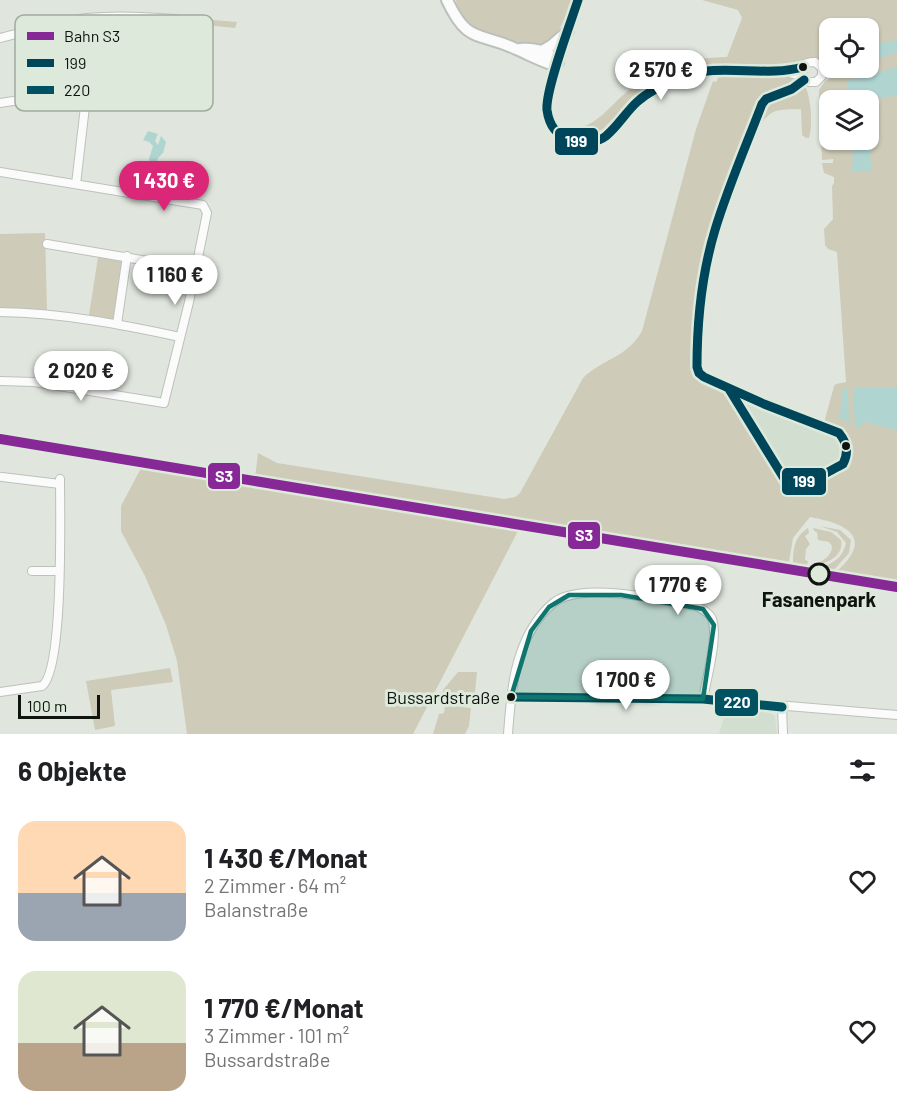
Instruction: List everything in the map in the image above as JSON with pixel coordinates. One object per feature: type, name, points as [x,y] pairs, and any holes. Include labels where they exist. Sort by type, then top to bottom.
[{"type":"highway","points":[[450,2],[458,22],[470,32],[517,49],[542,51],[550,54],[558,62],[551,64],[523,54],[517,49]]},
{"type":"highway","points":[[542,51],[568,32]]},
{"type":"main road","points":[[558,62],[578,0]]},
{"type":"street","points":[[0,38],[15,34]]},
{"type":"street","points":[[558,62],[547,99],[548,116],[553,128],[564,138],[583,143],[605,137],[639,100],[661,86],[684,76],[722,70],[755,69],[797,75],[812,83],[820,80],[823,72],[821,65],[808,62],[797,75],[792,89],[766,99],[760,108],[724,203],[705,273],[697,367],[699,373],[704,377],[729,389]]},
{"type":"street","points":[[797,75],[802,67]]},
{"type":"street","points":[[0,103],[15,100]]},
{"type":"street","points":[[76,184],[84,111]]},
{"type":"street","points":[[0,172],[203,205],[207,213],[164,403],[34,382],[0,381]]},
{"type":"street","points":[[48,244],[195,269]]},
{"type":"street","points":[[117,324],[127,256]]},
{"type":"street","points":[[0,312],[59,315],[180,337]]},
{"type":"street","points":[[0,692],[39,687],[48,681],[56,641],[60,481],[2,477]]},
{"type":"street","points":[[32,572],[59,571]]},
{"type":"street","points":[[508,734],[515,671],[525,642],[549,606],[569,595],[621,595],[696,606],[707,613],[711,617],[714,631],[703,699]]},
{"type":"street","points":[[511,697],[703,699],[897,715]]},
{"type":"street","points":[[782,707],[783,734]]},
{"type":"highlighted area","points":[[569,595],[621,595],[703,609],[714,625],[703,699],[511,697],[531,631],[549,607]]},
{"type":"shaded area","points":[[456,0],[572,0],[564,21],[555,35],[544,44],[537,46],[501,38],[476,28],[459,12]]},
{"type":"shaded area","points":[[702,0],[897,0],[897,584],[836,572],[853,550],[855,542],[852,534],[836,524],[810,517],[793,538],[789,562],[555,526],[522,523],[255,478],[258,453],[277,463],[504,499],[515,497],[520,493],[583,378],[598,366],[622,353],[642,331],[696,129],[713,81],[716,82],[719,76],[756,73],[793,78],[791,85],[758,105],[726,186],[702,271],[693,366],[700,378],[728,391],[777,473],[788,484],[796,486],[808,483],[841,467],[848,458],[849,450],[844,430],[824,423],[834,386],[846,382],[837,252],[828,249],[825,245],[824,229],[833,219],[834,177],[824,173],[822,163],[833,163],[833,159],[822,160],[822,150],[879,150],[879,90],[819,90],[829,78],[879,78],[879,18],[819,18],[819,61],[806,58],[789,67],[751,64],[687,69],[651,85],[602,130],[584,136],[582,127],[598,118],[646,77],[658,71],[696,59],[727,57],[742,18],[738,10]]},
{"type":"shaded area","points":[[213,20],[237,22],[235,28],[213,26]]},
{"type":"shaded area","points":[[801,86],[806,88],[810,106],[809,138],[802,135],[801,109],[779,110],[770,114],[755,132],[760,114],[766,105]]},
{"type":"shaded area","points":[[45,233],[47,310],[0,308],[0,234]]},
{"type":"shaded area","points":[[102,254],[125,260],[114,321],[89,315],[98,257]]},
{"type":"shaded area","points":[[733,393],[838,436],[843,444],[843,459],[840,463],[805,481],[798,482],[787,478]]},
{"type":"shaded area","points":[[0,437],[522,523],[696,547],[694,560],[0,445]]},
{"type":"shaded area","points":[[141,468],[518,531],[413,734],[187,734],[177,661],[166,625],[145,576],[121,531],[121,506]]},
{"type":"shaded area","points":[[819,526],[840,530],[851,540],[849,553],[833,571],[816,569],[826,566],[839,557],[846,543],[837,532]]},
{"type":"shaded area","points":[[808,528],[809,533],[805,536],[810,544],[806,549],[807,565],[793,563],[796,543],[800,535]]},
{"type":"shaded area","points":[[813,528],[831,532],[841,540],[840,550],[827,562],[818,564],[829,555],[832,546],[829,542],[818,540],[817,532]]},
{"type":"shaded area","points":[[170,668],[173,682],[111,690],[115,726],[95,730],[86,681]]},
{"type":"shaded area","points":[[458,672],[477,672],[474,702],[449,701],[441,706],[443,690]]},
{"type":"shaded area","points":[[445,705],[471,708],[469,726],[465,734],[433,734],[439,714],[444,713]]},
{"type":"shaded area","points":[[727,707],[767,711],[775,716],[777,734],[719,734]]},
{"type":"water","points":[[897,40],[897,52],[879,58],[879,43]]},
{"type":"water","points":[[897,67],[897,96],[879,97],[879,90],[848,90],[847,81],[858,78],[879,78],[879,72]]},
{"type":"water","points":[[148,131],[158,134],[155,141],[158,145],[161,136],[166,142],[152,173],[150,173],[149,159],[153,146],[143,140]]},
{"type":"water","points":[[852,150],[870,150],[871,172],[851,172]]},
{"type":"water","points":[[848,387],[849,426],[845,420],[838,418],[841,396]]},
{"type":"water","points":[[897,387],[897,430],[864,422],[860,427],[855,427],[853,388]]},
{"type":"rail line","name":"S3","points":[[0,439],[897,587]]},
{"type":"transit line","name":"199","points":[[578,0],[547,100],[547,110],[552,125],[558,133],[571,140],[590,142],[602,138],[642,98],[681,77],[711,71],[773,71],[803,67]]},
{"type":"transit line","name":"199","points":[[729,389],[785,480],[808,481],[843,464],[846,448],[839,433],[764,404],[704,377],[699,373],[697,367],[699,315],[707,263],[731,182],[762,104],[766,99],[792,89],[804,80]]},
{"type":"transit line","name":"220","points":[[511,697],[703,699],[782,707]]},
{"type":"place","name":"Fasanenpark","points":[[819,574]]},
{"type":"place","name":"Bussardstraße","points":[[511,697]]}]
